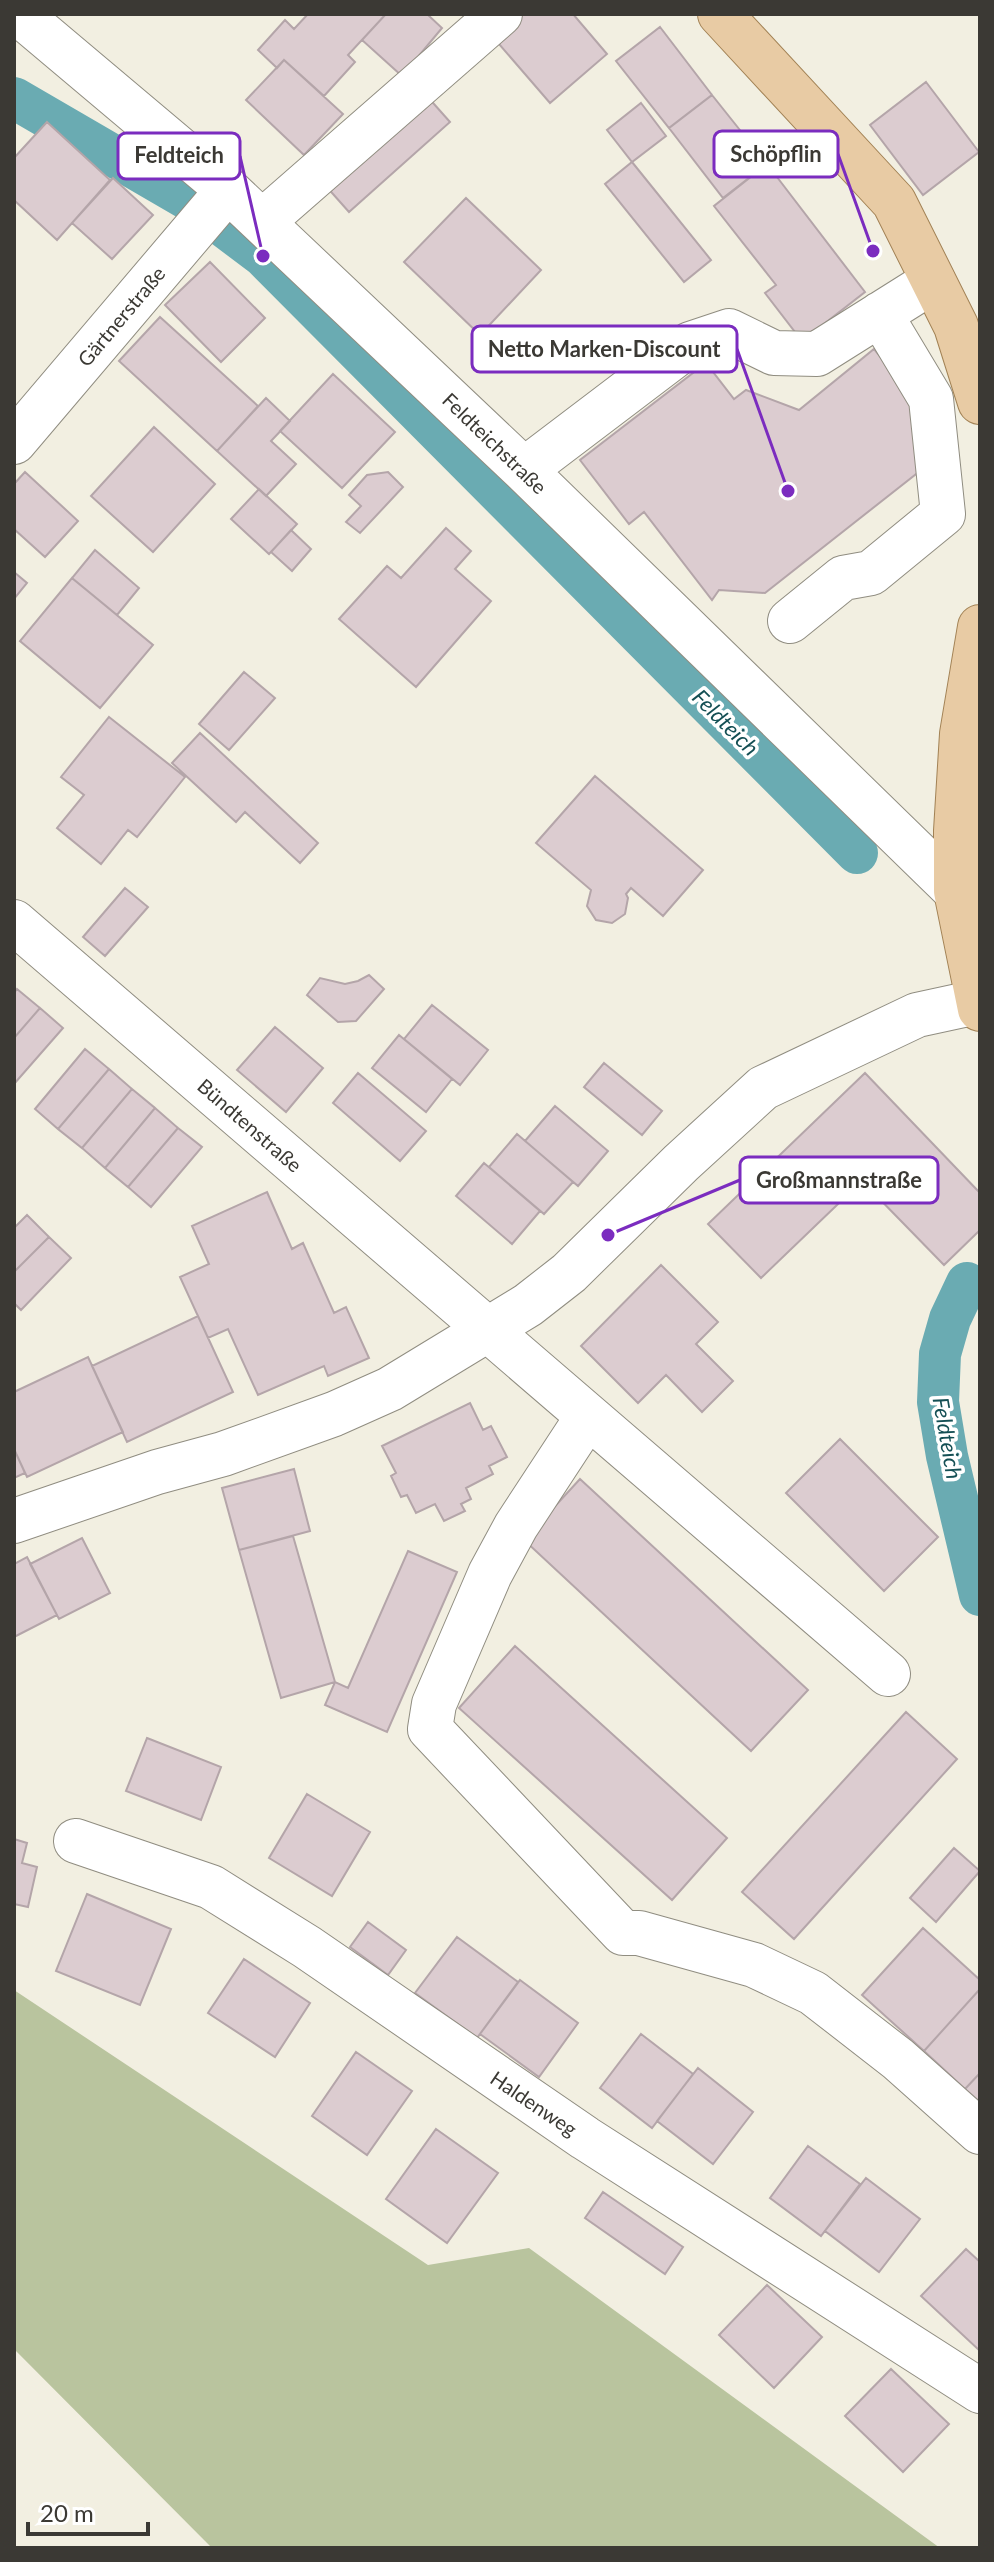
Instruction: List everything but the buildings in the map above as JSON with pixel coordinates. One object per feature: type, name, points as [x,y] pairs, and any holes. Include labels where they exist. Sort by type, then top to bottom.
[{"type":"main road","points":[[720,14],[894,202],[956,326],[980,402]]},
{"type":"main road","points":[[979,1006],[956,891],[956,831],[962,734],[980,627]]},
{"type":"street","name":"Feldteichstraße","points":[[19,14],[214,206],[262,222],[524,470],[956,891]]},
{"type":"street","points":[[262,222],[500,14]]},
{"type":"street","name":"Gärtnerstraße","points":[[14,442],[214,206]]},
{"type":"street","points":[[524,470],[690,344],[729,331],[774,353],[817,354],[933,281]]},
{"type":"street","points":[[790,621],[843,578],[871,573],[943,514],[931,399],[880,314]]},
{"type":"street","name":"Bündtenstraße","points":[[14,922],[888,1674]]},
{"type":"street","points":[[14,1521],[157,1472],[223,1454],[334,1414],[390,1389],[528,1305],[569,1273],[763,1088],[917,1015],[979,1006]]},
{"type":"street","points":[[588,1416],[516,1526],[490,1574],[434,1704],[430,1729],[623,1933],[639,1933],[754,1965],[813,1993],[898,2059],[980,2132]]},
{"type":"street","name":"Haldenweg","points":[[76,1841],[211,1887],[307,1947],[585,2138],[980,2391]]},
{"type":"green space","points":[[14,1990],[428,2265],[529,2248],[940,2548],[212,2548],[14,2349]]},
{"type":"waterway","name":"Feldteich","points":[[14,98],[186,198],[263,256],[857,853]]},
{"type":"waterway","name":"Feldteich","points":[[967,1283],[950,1319],[940,1354],[938,1402],[947,1456],[980,1595]]},
{"type":"place","name":"Schöpflin","points":[[873,251]]},
{"type":"place","name":"Feldteich","points":[[263,256]]},
{"type":"place","name":"Netto Marken-Discount","points":[[788,491]]},
{"type":"place","name":"Großmannstraße","points":[[608,1235]]}]
